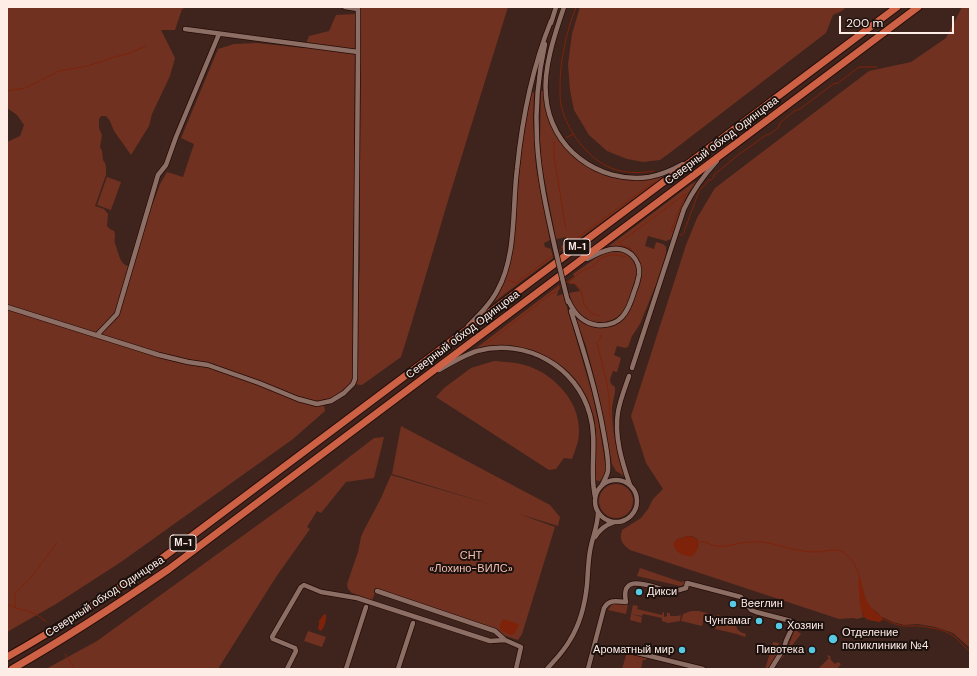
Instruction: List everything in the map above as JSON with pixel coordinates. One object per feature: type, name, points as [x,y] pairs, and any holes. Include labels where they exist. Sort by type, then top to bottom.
[{"type":"highway","name":"Северный обход Одинцова","points":[[7,657],[68,621],[161,559],[897,7]]},
{"type":"highway","name":"Северный обход Одинцова","points":[[12,669],[75,632],[163,573],[918,7]]},
{"type":"street","points":[[7,307],[166,356],[188,362],[208,365],[259,382],[298,399],[317,404],[331,401],[344,393],[353,384],[355,378],[358,52],[358,8],[345,7]]},
{"type":"street","points":[[457,337],[487,306],[498,290],[506,271],[511,247],[516,169],[525,114],[539,54],[556,7]]},
{"type":"street","points":[[564,7],[548,61],[545,96],[553,125],[569,148],[590,166],[617,176],[628,177],[644,177],[659,174],[697,157]]},
{"type":"street","points":[[551,21],[545,44],[537,100],[536,120],[539,167],[564,286],[582,345],[602,425],[608,458],[608,474],[602,485]]},
{"type":"street","points":[[185,29],[358,52]]},
{"type":"street","points":[[97,335],[117,314],[158,175],[166,165],[176,137],[219,34]]},
{"type":"street","points":[[632,368],[684,209],[698,182],[728,149]]},
{"type":"street","points":[[565,272],[594,255],[613,249],[624,250],[630,253],[636,260],[639,268],[638,280],[628,310],[621,318],[614,322],[600,325],[583,320],[575,313],[568,300]]},
{"type":"street","points":[[420,381],[461,358],[477,352],[492,348],[516,349],[539,356],[562,369],[580,390],[587,404],[592,425],[593,478],[598,512],[597,526],[590,550],[585,596],[579,622],[570,641],[547,669]]},
{"type":"street","points":[[629,376],[620,402],[617,421],[620,449],[630,485]]},
{"type":"street","points":[[593,540],[603,527],[622,521],[633,514],[638,500],[636,493],[630,485],[624,481],[614,479],[607,481],[602,485],[598,489],[595,497]]},
{"type":"street","points":[[598,512],[607,520],[615,522]]},
{"type":"street","points":[[588,669],[604,608],[608,602],[626,602],[626,590],[629,585],[634,583],[640,583],[672,591],[686,588],[687,583],[741,597],[751,610],[791,621],[792,628],[784,648],[771,669]]},
{"type":"street","points":[[287,669],[296,651],[295,648],[273,639],[272,637],[301,587],[304,585],[321,592],[357,598],[490,642],[505,640]]},
{"type":"street","points":[[377,591],[495,630],[505,640],[521,647],[516,669]]},
{"type":"street","points":[[346,669],[366,607]]},
{"type":"street","points":[[398,669],[414,623]]},
{"type":"street","points":[[621,649],[703,669]]},
{"type":"green space","points":[[7,7],[188,7],[182,9],[175,30],[161,30],[175,58],[170,76],[152,114],[149,126],[131,155],[114,131],[106,116],[101,116],[99,119],[99,128],[102,135],[100,147],[106,167],[106,175],[95,206],[104,209],[108,214],[107,226],[114,231],[115,244],[119,257],[125,265],[128,266],[132,266],[150,209],[160,184],[167,172],[183,177],[194,144],[181,138],[218,49],[234,44],[257,43],[304,48],[309,36],[329,31],[336,15],[355,14],[354,215],[352,284],[354,376],[360,266],[360,7],[508,7],[401,357],[362,385],[353,384],[353,382],[330,400],[323,399],[325,411],[293,439],[121,562],[56,604],[7,632],[7,142],[20,136],[24,125],[17,115],[7,108]]},
{"type":"green space","points":[[580,7],[846,7],[842,11],[833,15],[826,33],[667,155],[660,160],[643,162],[627,159],[607,151],[589,135],[574,110],[570,90],[568,64],[572,34]]},
{"type":"green space","points":[[962,7],[970,7],[970,648],[953,633],[935,627],[918,624],[904,625],[882,617],[868,605],[863,590],[862,614],[864,617],[857,619],[839,619],[630,550],[623,544],[621,539],[622,530],[641,518],[653,499],[663,489],[646,463],[631,416],[686,245],[697,218],[715,188],[869,71],[911,62],[946,38]],"holes":[[[690,536],[697,539],[698,548],[676,540]]]},
{"type":"green space","points":[[541,91],[544,91],[546,111],[554,131],[568,150],[608,176],[628,179],[669,173],[564,250],[561,247],[566,241],[567,237],[556,239],[542,167],[540,141]]},
{"type":"green space","points":[[532,92],[534,93],[533,120],[536,167],[550,240],[544,243],[545,247],[551,249],[553,258],[494,302],[505,281],[513,247],[522,150]]},
{"type":"green space","points":[[107,177],[121,182],[111,210],[97,205]]},
{"type":"green space","points":[[697,181],[685,200],[671,239],[666,241],[648,236],[645,246],[654,249],[656,242],[663,244],[666,247],[666,254],[657,282],[640,324],[632,336],[628,347],[625,348],[617,346],[614,355],[621,358],[617,372],[613,371],[610,379],[611,384],[615,387],[612,409],[613,426],[617,451],[625,475],[624,476],[616,471],[612,464],[597,388],[586,346],[576,320],[578,319],[590,326],[604,327],[618,323],[628,314],[640,282],[640,263],[618,247],[610,248],[609,246]]},
{"type":"green space","points":[[609,251],[625,253],[633,259],[637,269],[636,280],[626,308],[619,316],[612,320],[603,322],[589,321],[581,316],[572,303],[569,293],[580,291],[575,284],[570,284],[568,282],[575,277],[573,274]]},
{"type":"green space","points":[[559,285],[560,288],[557,296],[563,294],[592,393],[599,425],[606,468],[604,476],[600,481],[596,480],[595,478],[596,436],[592,411],[585,393],[574,378],[560,365],[545,356],[527,349],[509,346],[490,347],[471,352]]},
{"type":"green space","points":[[494,361],[511,362],[538,370],[548,376],[564,391],[575,410],[578,421],[579,432],[577,446],[572,459],[564,458],[556,469],[549,470],[436,397],[444,388],[471,368]]},
{"type":"green space","name":"СНТ «Лохино-ВИЛС»","points":[[401,426],[550,505],[560,517],[558,526],[519,514],[555,527],[522,634],[518,640],[375,593],[372,600],[352,593],[348,589],[347,584],[358,552],[361,537],[391,475],[493,505],[392,474]]},
{"type":"green space","points":[[384,437],[374,478],[346,482],[321,513],[317,511],[307,527],[310,529],[276,577],[218,669],[46,669],[97,641],[313,485],[374,438]]},
{"type":"green space","points":[[616,484],[622,485],[628,489],[632,495],[632,507],[628,513],[622,517],[616,518],[610,517],[604,513],[600,507],[599,501],[600,495],[604,489],[610,485]]},
{"type":"green space","points":[[640,568],[681,582],[688,580],[687,584],[680,586],[637,576]]},
{"type":"green space","points":[[614,603],[628,604],[626,614],[608,610]]},
{"type":"green space","points":[[633,605],[638,606],[637,609],[662,615],[664,612],[664,617],[667,616],[667,613],[670,613],[670,616],[681,615],[680,621],[668,623],[662,621],[662,618],[643,614],[642,616],[631,614]]},
{"type":"green space","points":[[691,611],[699,611],[710,615],[709,618],[704,617],[702,626],[681,621],[683,614]]},
{"type":"green space","points":[[631,614],[642,617],[641,623],[630,620]]},
{"type":"green space","points":[[717,615],[733,620],[739,631],[746,634],[745,637],[715,629],[718,620],[713,619],[714,616],[717,617]]},
{"type":"green space","points":[[795,629],[801,634],[779,662],[788,647]]},
{"type":"green space","points":[[308,631],[326,637],[322,647],[304,641]]},
{"type":"green space","points":[[773,642],[779,643],[776,654],[771,652]]},
{"type":"green space","points":[[627,652],[647,658],[646,660],[643,660],[641,669],[622,669]]},
{"type":"green space","points":[[770,653],[777,655],[768,669],[765,669]]},
{"type":"green space","points":[[828,655],[835,664],[838,662],[841,664],[837,669],[818,669],[829,658],[827,656]]},
{"type":"shaded area","points":[[687,536],[692,536],[698,543],[696,553],[693,556],[681,554],[676,550],[673,544],[676,540]]},
{"type":"shaded area","points":[[859,574],[864,595],[868,603],[883,619],[880,622],[868,620],[863,615],[859,597]]},
{"type":"shaded area","points":[[324,614],[326,615],[326,619],[321,631],[318,629],[319,621]]},
{"type":"shaded area","points":[[503,619],[519,624],[514,634],[511,635],[500,630],[500,624]]},
{"type":"waterway","points":[[576,7],[569,27],[561,67],[560,102],[567,122],[580,144],[596,159],[611,168],[619,171],[636,173],[654,171]]},
{"type":"waterway","points":[[7,91],[25,88],[59,71],[88,66],[130,53],[146,46]]},
{"type":"waterway","points":[[680,235],[684,233],[699,191],[709,180],[714,177],[714,175],[738,155],[779,127],[780,123],[794,111],[800,109],[833,84],[838,83],[859,67],[877,67]]},
{"type":"waterway","points":[[565,138],[574,134]]},
{"type":"waterway","points":[[555,142],[554,156],[566,230]]},
{"type":"waterway","points":[[558,252],[655,181]]},
{"type":"waterway","points":[[631,250],[632,249],[619,243],[686,194],[671,231],[673,231]]},
{"type":"waterway","points":[[508,280],[516,283],[555,254]]},
{"type":"waterway","points":[[565,283],[584,270],[594,266],[604,257],[613,255],[626,257]]},
{"type":"waterway","points":[[569,281],[570,283],[575,284],[581,291],[584,304],[588,310],[593,314],[600,316]]},
{"type":"waterway","points":[[486,344],[552,293],[555,293],[556,289],[562,285]]},
{"type":"waterway","points":[[601,335],[597,343],[607,383],[610,418]]},
{"type":"waterway","points":[[699,542],[704,542],[714,546],[729,546],[746,542],[764,542],[808,552],[837,550],[843,552],[851,559],[859,574]]},
{"type":"waterway","points":[[15,608],[15,594],[28,581],[57,543]]},
{"type":"waterway","points":[[7,604],[37,615],[46,622]]},
{"type":"waterway","points":[[883,619],[902,626],[921,626],[946,632],[954,636],[970,652]]},
{"type":"waterway","points":[[65,654],[74,669]]},
{"type":"place","name":"Дикси","points":[[639,592]]},
{"type":"place","name":"Beerлин","points":[[733,604]]},
{"type":"place","name":"Чунгамаг","points":[[759,621]]},
{"type":"place","name":"Хозяин","points":[[779,626]]},
{"type":"place","name":"Отделение поликлиники №4","points":[[833,639]]},
{"type":"place","name":"Ароматный мир","points":[[682,650]]},
{"type":"place","name":"Пивотека","points":[[812,650]]}]
